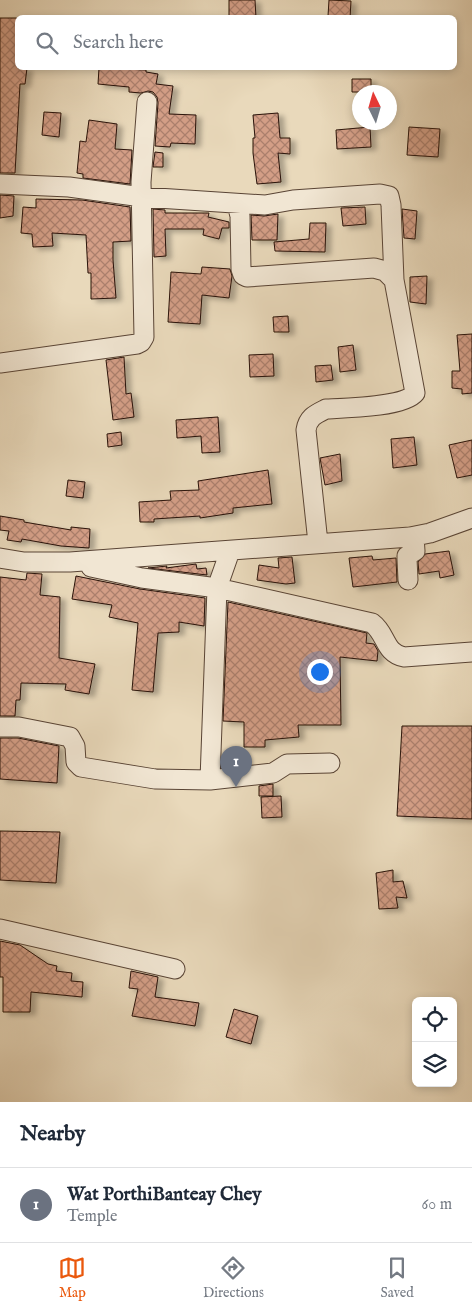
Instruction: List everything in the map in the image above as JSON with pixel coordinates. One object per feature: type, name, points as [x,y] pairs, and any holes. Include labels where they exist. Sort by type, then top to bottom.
[{"type":"street","points":[[0,363],[137,344],[144,337],[142,197],[147,102]]},
{"type":"street","points":[[0,184],[69,187],[142,197],[266,205],[293,200],[380,194],[389,196],[392,205],[394,280],[415,393],[411,398],[398,402],[326,410],[317,413],[307,422],[306,430],[318,543]]},
{"type":"street","points":[[237,204],[240,216],[241,269],[243,275],[247,277],[374,268],[385,271],[394,280]]},
{"type":"street","points":[[0,558],[24,562],[70,562],[230,552],[318,543],[414,537],[472,518]]},
{"type":"street","points":[[408,580],[406,559],[407,556],[415,551],[414,537]]},
{"type":"street","points":[[210,780],[217,588],[230,552]]},
{"type":"street","points":[[70,562],[142,578],[217,588],[372,623],[378,627],[395,655],[404,657],[472,652]]},
{"type":"street","points":[[0,727],[19,727],[70,737],[75,746],[76,762],[81,766],[155,779],[210,780],[274,772],[287,764],[330,763]]},
{"type":"street","points":[[0,929],[175,969]]},
{"type":"building","points":[[229,0],[255,0],[256,15],[229,15]]},
{"type":"building","points":[[329,0],[351,1],[350,15],[328,15]]},
{"type":"building","points":[[0,18],[15,18],[15,70],[27,70],[25,84],[20,84],[15,173],[0,173]]},
{"type":"building","points":[[99,70],[146,70],[146,72],[158,74],[156,84],[173,86],[169,114],[196,115],[195,144],[171,143],[170,147],[155,146],[158,103],[157,97],[153,92],[129,92],[129,87],[98,84]]},
{"type":"building","points":[[352,79],[371,79],[371,85],[352,85]]},
{"type":"building","points":[[44,112],[61,113],[59,137],[42,135]]},
{"type":"building","points":[[278,113],[280,138],[290,138],[290,154],[278,153],[281,182],[257,184],[253,153],[253,138],[255,138],[253,115]]},
{"type":"building","points":[[89,120],[117,124],[115,149],[132,150],[130,184],[83,178],[83,174],[77,173],[80,141],[86,142]]},
{"type":"building","points":[[409,127],[440,129],[438,157],[407,155]]},
{"type":"building","points":[[336,130],[370,130],[371,147],[337,149]]},
{"type":"building","points":[[155,152],[163,153],[163,167],[153,167]]},
{"type":"building","points":[[0,195],[14,196],[13,216],[0,218]]},
{"type":"building","points":[[36,199],[82,200],[130,207],[131,241],[113,242],[116,298],[91,299],[91,273],[88,273],[86,235],[52,233],[53,246],[33,247],[32,234],[21,233],[23,207],[36,208]]},
{"type":"building","points":[[365,207],[366,224],[343,226],[341,208]]},
{"type":"building","points":[[153,209],[165,210],[165,213],[209,213],[208,217],[229,222],[229,228],[222,228],[219,239],[203,235],[204,229],[165,229],[166,256],[154,257]]},
{"type":"building","points":[[402,209],[417,211],[415,239],[404,238]]},
{"type":"building","points":[[278,214],[277,240],[252,240],[251,215]]},
{"type":"building","points":[[310,223],[326,223],[325,252],[275,251],[274,242],[309,239]]},
{"type":"building","points":[[202,267],[230,269],[232,276],[229,298],[202,295],[200,324],[168,322],[171,272],[201,274]]},
{"type":"building","points":[[427,276],[426,304],[410,302],[410,277]]},
{"type":"building","points":[[288,316],[289,332],[274,332],[273,317]]},
{"type":"building","points":[[472,334],[472,393],[462,394],[462,389],[452,388],[452,371],[460,371],[457,335]]},
{"type":"building","points":[[353,345],[356,370],[340,372],[338,347]]},
{"type":"building","points":[[273,354],[274,376],[250,377],[249,355]]},
{"type":"building","points":[[124,357],[126,394],[131,393],[134,417],[113,420],[106,360]]},
{"type":"building","points":[[331,365],[333,380],[316,382],[315,366]]},
{"type":"building","points":[[218,417],[220,452],[202,453],[201,436],[177,438],[176,420]]},
{"type":"building","points":[[121,432],[122,445],[108,447],[107,434]]},
{"type":"building","points":[[414,437],[417,465],[393,468],[391,439]]},
{"type":"building","points":[[472,440],[472,475],[457,478],[449,445]]},
{"type":"building","points":[[340,454],[342,481],[325,485],[320,458]]},
{"type":"building","points":[[268,470],[272,504],[233,508],[233,513],[200,518],[200,516],[154,519],[154,522],[140,522],[139,502],[171,500],[170,491],[199,490],[198,481]]},
{"type":"building","points":[[68,480],[85,482],[83,498],[66,496]]},
{"type":"building","points":[[0,516],[71,530],[71,527],[90,529],[89,548],[61,546],[22,539],[21,542],[7,540],[9,531],[0,530]]},
{"type":"building","points":[[449,551],[454,575],[440,578],[439,571],[419,574],[418,562],[425,554]]},
{"type":"building","points":[[372,556],[373,560],[396,558],[397,582],[353,587],[349,558]]},
{"type":"building","points":[[292,557],[295,583],[286,584],[257,580],[259,565],[279,568],[278,558]]},
{"type":"building","points":[[196,564],[197,569],[206,568],[207,575],[148,568],[167,566],[166,568]]},
{"type":"building","points":[[27,573],[42,574],[40,595],[60,597],[59,658],[95,664],[89,694],[65,690],[66,684],[21,683],[20,700],[16,700],[15,716],[0,716],[0,577],[26,580]]},
{"type":"building","points":[[76,576],[140,589],[205,598],[204,626],[179,622],[179,632],[158,633],[153,692],[132,690],[138,623],[109,617],[112,605],[72,599]]},
{"type":"building","points":[[228,602],[367,633],[366,643],[374,644],[378,651],[377,661],[340,657],[341,725],[298,725],[299,737],[265,740],[265,747],[244,747],[244,722],[223,721]]},
{"type":"building","points":[[402,726],[472,726],[472,819],[397,816]]},
{"type":"building","points":[[0,738],[18,738],[59,746],[57,783],[0,779]]},
{"type":"building","points":[[273,784],[273,796],[259,796],[259,786]]},
{"type":"building","points":[[281,796],[282,817],[262,818],[261,797]]},
{"type":"building","points":[[0,831],[60,832],[56,883],[0,880]]},
{"type":"building","points":[[393,870],[393,882],[403,881],[407,898],[396,897],[398,908],[379,909],[376,873]]},
{"type":"building","points":[[0,941],[20,945],[48,964],[57,966],[56,971],[72,973],[71,981],[83,982],[82,997],[31,992],[30,1012],[3,1012],[3,977],[0,977]]},
{"type":"building","points":[[131,971],[158,977],[155,997],[199,1003],[195,1026],[132,1016],[138,989],[129,988]]},
{"type":"building","points":[[234,1009],[258,1016],[251,1044],[226,1037]]},
{"type":"place","name":"Wat PorthiBanteay Chey","points":[[236,787]]}]
